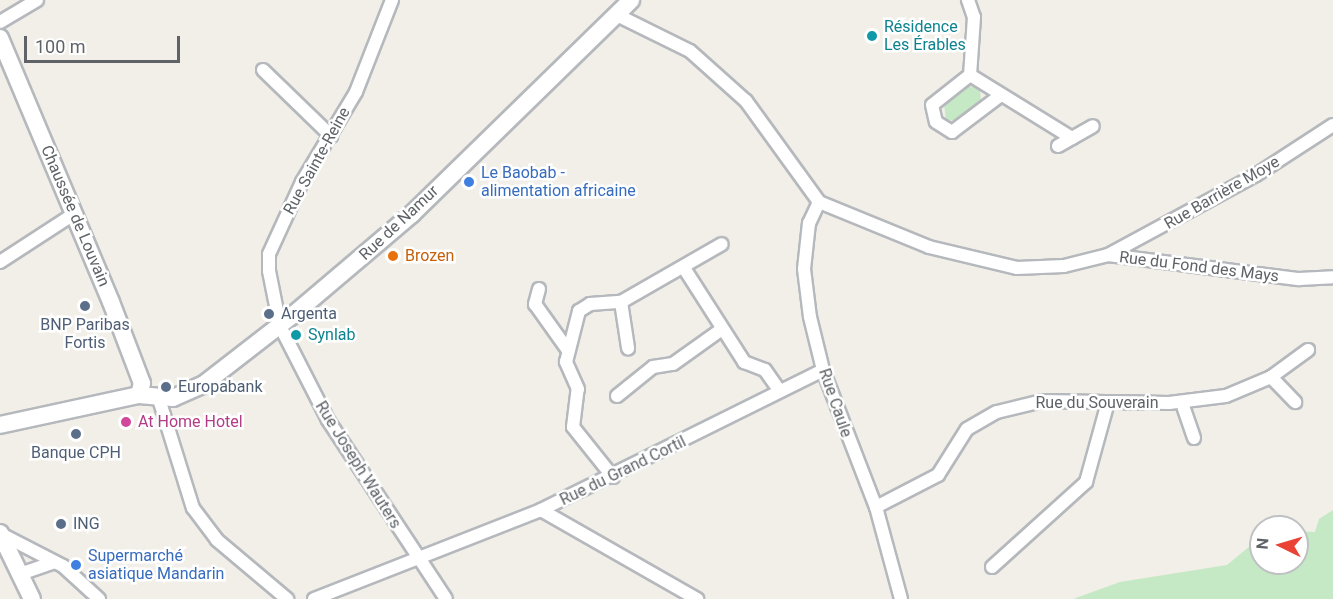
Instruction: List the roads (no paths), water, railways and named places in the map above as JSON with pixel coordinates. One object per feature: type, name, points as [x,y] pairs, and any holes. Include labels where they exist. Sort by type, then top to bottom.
[{"type":"street","points":[[0,22],[38,0]]},
{"type":"street","name":"Rue Sainte-Reine","points":[[280,326],[268,254],[302,182],[331,136],[370,62],[392,0]]},
{"type":"street","name":"Rue de Namur","points":[[139,395],[159,399],[204,384],[280,326],[412,214],[630,0]]},
{"type":"street","points":[[968,0],[974,17],[970,75],[932,105],[936,122],[952,132],[1001,94]]},
{"type":"street","points":[[617,15],[690,51],[738,93],[781,142],[819,201]]},
{"type":"street","name":"Chaussée de Louvain","points":[[0,38],[142,383],[139,395]]},
{"type":"street","points":[[263,70],[331,136]]},
{"type":"street","points":[[970,75],[1071,138]]},
{"type":"street","name":"Rue Barrière Moye","points":[[1108,255],[1209,202],[1333,125]]},
{"type":"street","points":[[1058,146],[1093,126]]},
{"type":"street","name":"Rue du Fond des Mays","points":[[819,201],[928,247],[1000,265],[1041,268],[1108,255],[1299,279],[1333,277]]},
{"type":"street","name":"Rue Caule","points":[[819,201],[809,223],[804,269],[823,369],[876,507],[901,599]]},
{"type":"street","points":[[0,262],[74,214]]},
{"type":"street","points":[[614,477],[573,427],[578,389],[567,366],[567,349],[583,307],[621,302],[684,268],[722,244]]},
{"type":"street","points":[[684,268],[744,362],[765,370],[779,390]]},
{"type":"street","points":[[539,289],[535,304],[567,349]]},
{"type":"street","points":[[621,302],[628,348]]},
{"type":"street","name":"Rue Joseph Wauters","points":[[280,326],[328,420],[416,558],[446,599]]},
{"type":"street","points":[[617,396],[653,367],[673,364],[722,329]]},
{"type":"street","name":"Rue du Souverain","points":[[876,507],[938,475],[967,429],[997,412],[1042,401],[1182,403],[1226,396],[1271,377],[1308,350]]},
{"type":"street","name":"Rue du Grand Cortil","points":[[314,599],[541,510],[614,477],[823,369]]},
{"type":"street","points":[[1271,377],[1295,402]]},
{"type":"street","points":[[0,425],[139,395]]},
{"type":"street","points":[[159,399],[193,508],[217,540],[287,599]]},
{"type":"street","points":[[993,567],[1086,482],[1108,402]]},
{"type":"street","points":[[1182,403],[1194,438]]},
{"type":"street","points":[[541,510],[697,599]]},
{"type":"street","points":[[0,533],[54,562],[99,599]]},
{"type":"street","points":[[0,533],[32,599]]},
{"type":"street","points":[[20,574],[54,562]]},
{"type":"place","name":"Résidence Les Érables","points":[[872,36]]},
{"type":"place","name":"Le Baobab - alimentation africaine","points":[[469,182]]},
{"type":"place","name":"Brozen","points":[[393,256]]},
{"type":"place","name":"BNP Paribas Fortis","points":[[85,306]]},
{"type":"place","name":"Argenta","points":[[269,314]]},
{"type":"place","name":"Synlab","points":[[296,335]]},
{"type":"place","name":"Europabank","points":[[166,387]]},
{"type":"place","name":"At Home Hotel","points":[[126,422]]},
{"type":"place","name":"Banque CPH","points":[[76,434]]},
{"type":"place","name":"ING","points":[[61,524]]},
{"type":"place","name":"Supermarché asiatique Mandarin","points":[[76,565]]}]
